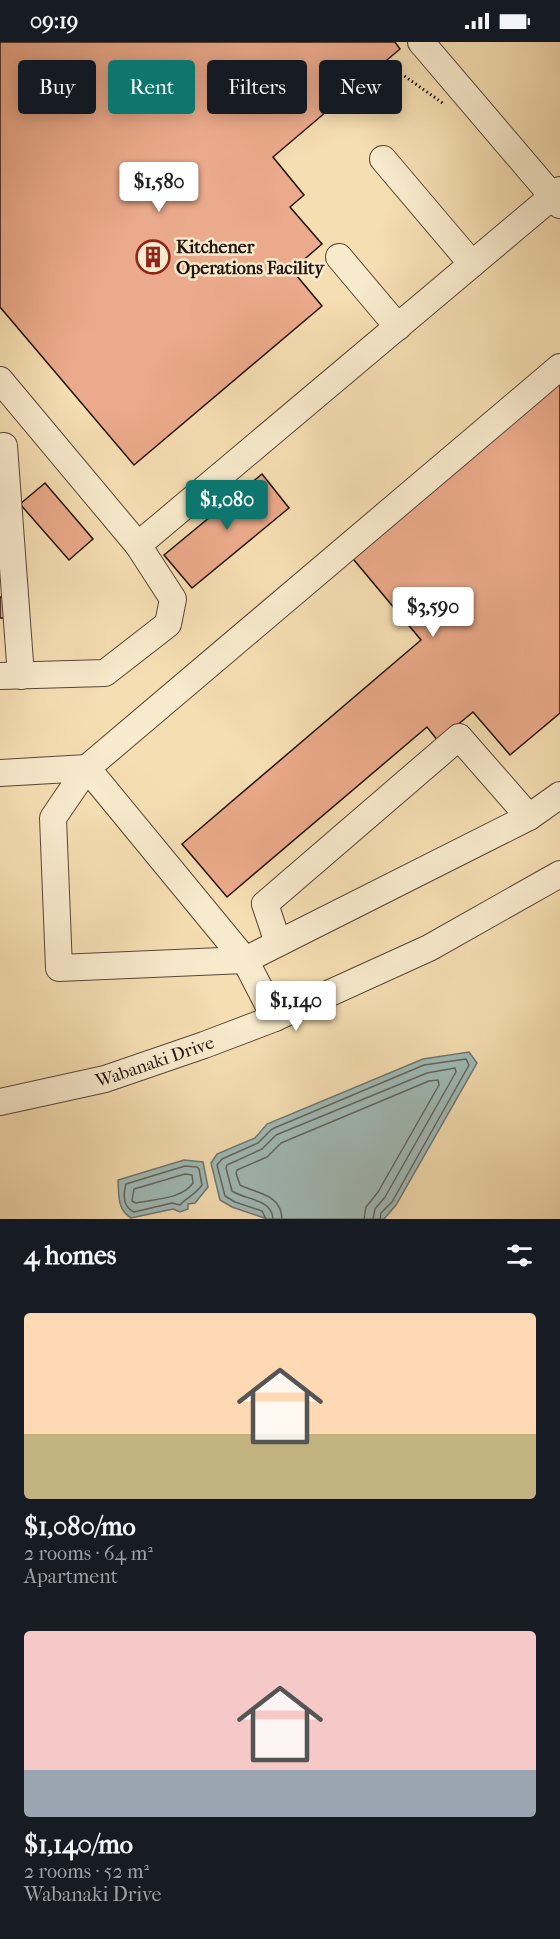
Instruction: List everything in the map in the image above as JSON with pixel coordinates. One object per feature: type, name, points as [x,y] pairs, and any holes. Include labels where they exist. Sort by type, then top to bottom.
[{"type":"street","points":[[138,545],[472,264],[558,197],[421,42]]},
{"type":"street","points":[[383,159],[472,264]]},
{"type":"street","points":[[339,257],[398,327]]},
{"type":"street","points":[[560,367],[87,768],[53,818],[59,968],[245,960],[529,817],[560,795]]},
{"type":"street","points":[[0,380],[138,545],[173,599],[168,624],[105,673],[10,676],[2,448],[34,421]]},
{"type":"street","points":[[278,943],[265,904],[459,737],[529,817]]},
{"type":"street","points":[[0,773],[87,768]]},
{"type":"street","points":[[87,768],[245,960],[275,1018]]},
{"type":"street","name":"Wabanaki Drive","points":[[0,1102],[105,1079],[275,1018],[429,948],[560,874]]},
{"type":"path","points":[[402,75],[446,105]]},
{"type":"water","points":[[469,1052],[477,1063],[396,1205],[384,1219],[267,1219],[232,1207],[220,1200],[211,1163],[217,1154],[255,1138],[267,1124],[423,1059]]},
{"type":"water","points":[[184,1160],[203,1162],[208,1187],[195,1203],[188,1204],[188,1209],[180,1212],[173,1209],[131,1218],[123,1211],[118,1180]]},
{"type":"building","name":"Kitchener Operations Facility","points":[[0,42],[395,42],[400,49],[387,60],[319,60],[319,114],[324,114],[273,157],[304,195],[290,207],[322,244],[292,270],[322,306],[134,465],[0,307]]},
{"type":"building","points":[[560,374],[560,713],[510,755],[473,712],[438,741],[427,727],[227,897],[182,844],[421,640],[349,554]]},
{"type":"building","points":[[262,474],[289,508],[192,588],[164,555]]},
{"type":"building","points":[[45,483],[93,539],[69,560],[20,504]]},
{"type":"building","points":[[0,597],[9,597],[10,618],[0,618]]},
{"type":"place","name":"Kitchener Operations Facility","points":[[153,257]]}]
